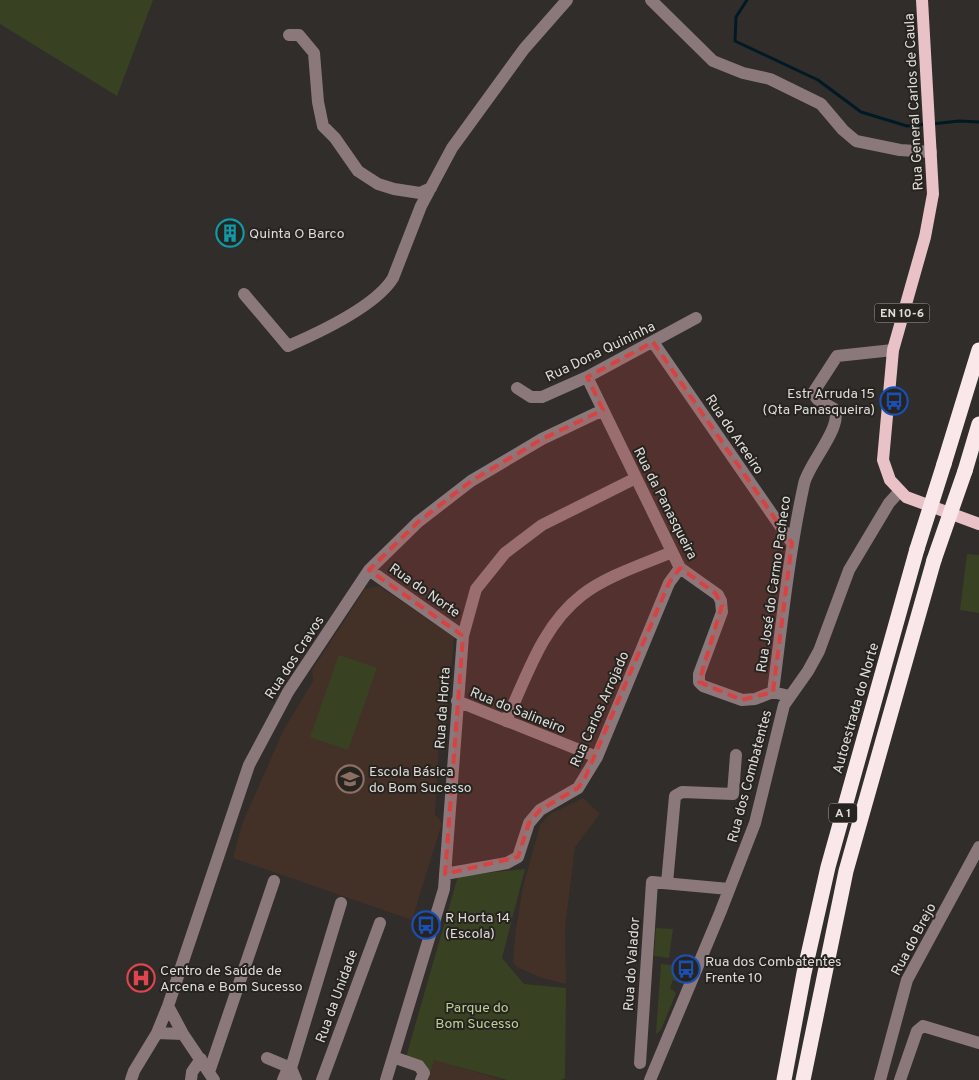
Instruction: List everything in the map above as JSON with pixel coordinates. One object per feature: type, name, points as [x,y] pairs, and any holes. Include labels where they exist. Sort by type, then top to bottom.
[{"type":"highway","name":"Autoestrada do Norte","points":[[784,1080],[804,973],[828,867],[917,549],[979,350]]},
{"type":"highway","name":"A 1","points":[[803,1080],[846,871],[934,560],[979,424]]},
{"type":"main road","name":"Rua General Carlos de Caula","points":[[899,492],[890,480],[883,460],[893,350],[930,215],[933,187],[922,0]]},
{"type":"main road","points":[[899,492],[913,500],[979,524]]},
{"type":"street","points":[[244,294],[288,346],[326,329],[387,289],[394,278],[421,206],[452,148],[524,49],[567,0]]},
{"type":"street","points":[[651,0],[714,61],[743,73],[770,79],[821,104],[843,130],[856,141],[900,150],[931,152]]},
{"type":"street","points":[[289,35],[299,35],[314,53],[318,102],[323,126],[358,172],[378,184],[394,189],[420,193],[431,188]]},
{"type":"street","name":"Rua Dona Quininha","points":[[517,388],[536,398],[587,377],[696,318]]},
{"type":"street","name":"Rua do Areeiro","points":[[653,342],[792,543]]},
{"type":"street","name":"Rua José do Carmo Pacheco","points":[[773,692],[792,543],[805,475],[833,429],[837,416],[832,406],[814,397],[815,388],[837,356],[893,350]]},
{"type":"street","name":"Rua da Panasqueira","points":[[587,377],[680,568],[715,593],[722,605],[722,612],[698,674],[699,682],[703,686],[742,700],[755,699],[773,692]]},
{"type":"street","name":"Rua dos Cravos","points":[[131,1080],[134,1071],[157,1033],[168,1006],[249,765],[288,692],[369,570],[418,522],[471,481],[542,439],[603,410]]},
{"type":"street","name":"Rua da Horta","points":[[386,1080],[444,889],[463,636],[476,589],[505,553],[542,525],[636,478]]},
{"type":"street","name":"Rua dos Combatentes","points":[[650,1080],[729,889],[754,823],[784,705],[808,671],[819,651],[849,570],[880,517],[899,492]]},
{"type":"street","points":[[506,721],[539,648],[559,617],[583,594],[672,552]]},
{"type":"street","name":"Rua Carlos Arrojado","points":[[445,874],[507,863],[518,857],[529,824],[540,810],[578,788],[597,757],[669,583],[680,568]]},
{"type":"street","name":"Rua do Norte","points":[[369,570],[463,636]]},
{"type":"street","points":[[773,692],[789,696]]},
{"type":"street","name":"Rua do Salineiro","points":[[457,701],[597,757]]},
{"type":"street","points":[[729,889],[667,883],[674,796],[682,792],[733,794],[736,755]]},
{"type":"street","name":"Rua do Brejo","points":[[880,1080],[906,980],[979,847]]},
{"type":"street","points":[[211,1076],[274,881]]},
{"type":"street","name":"Rua do Valador","points":[[640,1063],[652,882],[667,883]]},
{"type":"street","points":[[293,1074],[341,904]]},
{"type":"street","name":"Rua da Unidade","points":[[322,1080],[380,923]]},
{"type":"street","points":[[168,1006],[183,1034],[211,1076]]},
{"type":"street","points":[[900,1080],[917,1031],[923,1026],[979,1043]]},
{"type":"street","points":[[157,1033],[183,1034]]},
{"type":"street","points":[[393,1057],[419,1066],[424,1073],[421,1080]]},
{"type":"street","points":[[267,1058],[293,1074]]},
{"type":"street","points":[[191,1080],[192,1072],[201,1059]]},
{"type":"street","points":[[283,1080],[288,1068],[293,1074]]},
{"type":"highlighted area","points":[[653,342],[792,543],[773,692],[742,700],[699,682],[722,605],[715,593],[680,568],[669,583],[585,778],[578,788],[540,810],[529,823],[518,857],[445,874],[463,636],[369,570],[418,522],[471,481],[542,439],[603,410],[587,377]]},
{"type":"shaded area","name":"Escola Básica do Bom Sucesso","points":[[379,586],[454,637],[445,737],[439,744],[435,814],[442,823],[412,920],[233,858],[242,824],[284,729],[313,681],[312,670],[365,589]]},
{"type":"shaded area","points":[[583,798],[600,814],[575,847],[565,928],[566,984],[539,977],[517,967],[513,962],[516,929],[523,887],[540,825],[550,814]]},
{"type":"shaded area","points":[[434,1059],[502,1080],[428,1080]]},
{"type":"green space","points":[[0,0],[153,0],[117,96],[0,24]]},
{"type":"green space","points":[[967,554],[979,555],[979,613],[960,610]]},
{"type":"green space","points":[[339,655],[377,668],[348,750],[310,737]]},
{"type":"green space","name":"Parque do Bom Sucesso","points":[[525,869],[502,958],[524,984],[566,988],[565,1078],[561,1080],[507,1080],[434,1060],[430,1073],[424,1062],[406,1057],[458,876]]},
{"type":"green space","points":[[656,928],[673,929],[669,958],[654,956]]},
{"type":"green space","points":[[661,964],[685,966],[680,983],[673,980],[670,988],[676,993],[661,1030],[656,1034]]},
{"type":"waterway","points":[[747,0],[736,17],[735,41],[818,80],[861,112],[907,126],[926,124]]},
{"type":"waterway","points":[[932,124],[959,121],[979,122]]},
{"type":"place","name":"Quinta O Barco","points":[[230,233]]},
{"type":"place","name":"Estr Arruda 15 (Qta Panasqueira)","points":[[894,401]]},
{"type":"place","name":"Escola Básica do Bom Sucesso","points":[[350,779]]},
{"type":"place","name":"R Horta 14 (Escola)","points":[[426,925]]},
{"type":"place","name":"Rua dos Combatentes Frente 10","points":[[686,969]]},
{"type":"place","name":"Centro de Saúde de Arcena e Bom Sucesso","points":[[141,978]]}]
